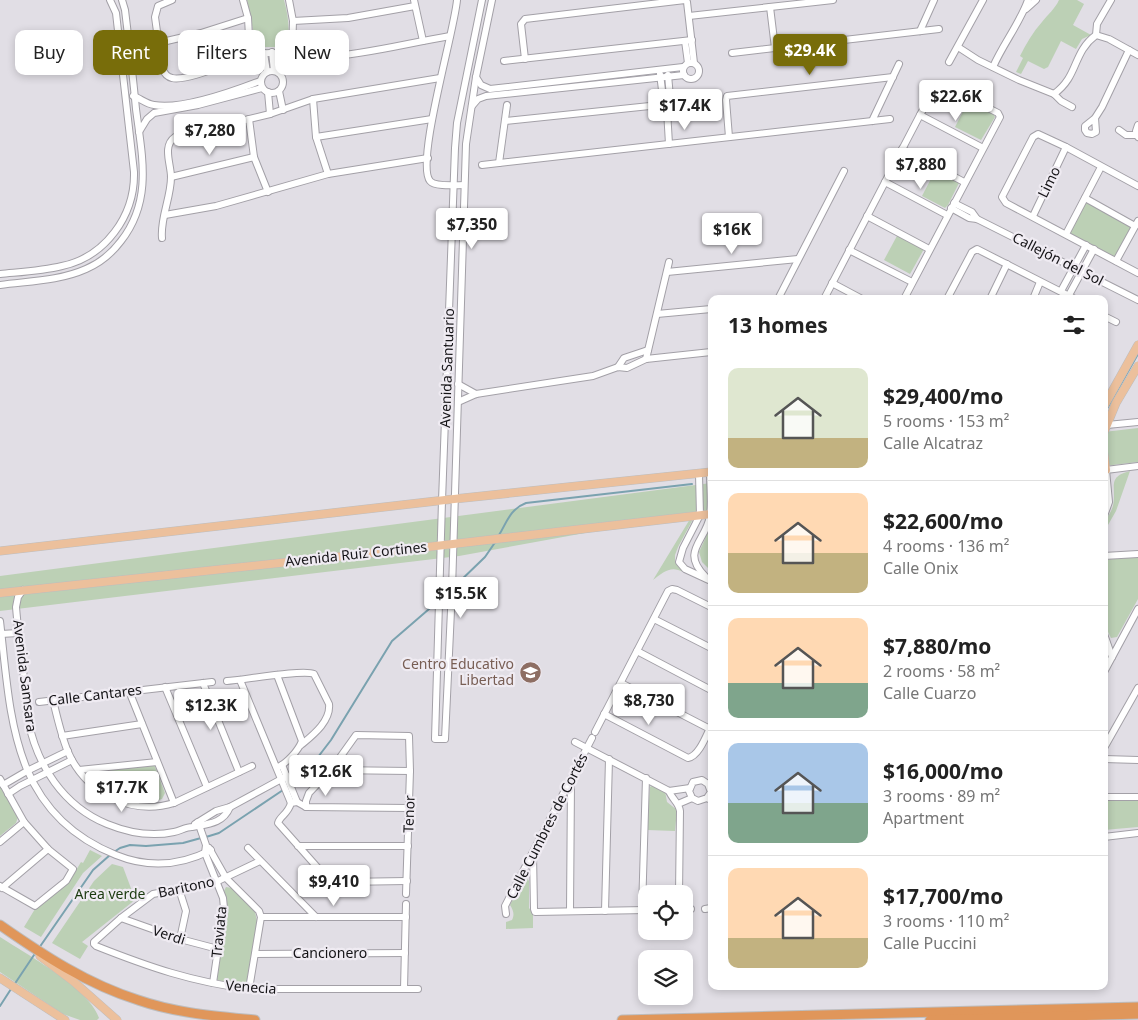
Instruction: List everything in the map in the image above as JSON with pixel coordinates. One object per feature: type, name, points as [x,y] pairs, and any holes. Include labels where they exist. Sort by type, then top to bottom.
[{"type":"highway","points":[[0,927],[90,981],[139,1001],[192,1013],[255,1020]]},
{"type":"highway","points":[[622,1020],[1138,1007]]},
{"type":"highway","points":[[930,1020],[1087,1018],[1138,1014]]},
{"type":"main road","points":[[1108,399],[1138,345]]},
{"type":"main road","points":[[1108,420],[1138,366]]},
{"type":"main road","points":[[0,552],[454,499],[708,472]]},
{"type":"main road","name":"Avenida Ruiz Cortines","points":[[0,593],[708,514]]},
{"type":"main road","points":[[0,927],[73,980],[117,1020]]},
{"type":"main road","points":[[0,978],[66,1020]]},
{"type":"street","points":[[0,274],[62,266],[75,262],[96,251],[114,234],[125,216],[133,193],[134,172],[116,13],[110,0]]},
{"type":"street","points":[[0,284],[51,279],[77,273],[99,262],[117,246],[133,222],[142,195],[143,167],[126,10],[122,0]]},
{"type":"street","points":[[156,30],[156,9],[165,2],[172,0]]},
{"type":"street","points":[[243,0],[248,18],[249,30]]},
{"type":"street","points":[[289,0],[293,30]]},
{"type":"street","points":[[457,0],[432,119],[428,177],[435,184],[464,185]]},
{"type":"street","name":"Avenida Santuario","points":[[482,0],[457,123],[453,185],[435,739],[445,739],[466,144],[476,77],[492,0]]},
{"type":"street","points":[[525,59],[521,24],[525,18],[685,0],[689,16],[689,41],[688,64],[684,75]]},
{"type":"street","points":[[689,16],[833,0]]},
{"type":"street","points":[[920,31],[934,0]]},
{"type":"street","points":[[949,62],[982,0]]},
{"type":"street","points":[[993,67],[1025,10],[1028,0]]},
{"type":"street","points":[[1025,10],[1036,0]]},
{"type":"street","points":[[1096,36],[1097,24],[1111,0]]},
{"type":"street","points":[[293,21],[348,18],[414,3],[423,40]]},
{"type":"street","points":[[770,7],[775,48]]},
{"type":"street","points":[[168,41],[201,33],[248,18]]},
{"type":"street","points":[[732,53],[939,29]]},
{"type":"street","points":[[349,54],[389,49],[423,40],[450,36]]},
{"type":"street","points":[[1054,94],[1066,84],[1081,51],[1096,36],[1109,39],[1138,55]]},
{"type":"street","points":[[504,61],[689,41]]},
{"type":"street","points":[[958,47],[1033,87],[1054,94],[1061,101],[1072,107]]},
{"type":"street","points":[[1095,118],[1129,50]]},
{"type":"street","points":[[270,71],[272,52]]},
{"type":"street","points":[[265,53],[275,52]]},
{"type":"street","points":[[265,56],[270,71],[282,77],[283,85],[279,91],[283,110]]},
{"type":"street","points":[[471,107],[478,99],[486,96],[684,75],[691,79],[696,77],[699,69],[688,64],[660,70],[490,89],[481,86],[476,77]]},
{"type":"street","points":[[872,121],[899,64]]},
{"type":"street","points":[[667,69],[670,97],[667,107]]},
{"type":"street","points":[[660,70],[667,107],[669,144]]},
{"type":"street","points":[[270,71],[262,76],[270,114]]},
{"type":"street","points":[[167,75],[174,78],[192,75]]},
{"type":"street","points":[[730,137],[727,96],[893,77]]},
{"type":"street","points":[[162,238],[161,224],[169,195],[171,177],[168,148],[170,141],[175,137],[270,114],[313,98],[440,78]]},
{"type":"street","points":[[826,295],[936,86],[943,84],[1000,115],[906,295]]},
{"type":"street","points":[[125,96],[135,96],[142,101],[156,106],[182,104],[264,87],[279,91]]},
{"type":"street","points":[[139,132],[147,119],[154,113],[198,105],[264,87]]},
{"type":"street","points":[[313,98],[316,137],[328,174]]},
{"type":"street","points":[[499,163],[507,105]]},
{"type":"street","points":[[505,121],[667,107]]},
{"type":"street","points":[[920,115],[983,148]]},
{"type":"street","points":[[249,119],[254,157],[268,192]]},
{"type":"street","points":[[316,137],[432,119]]},
{"type":"street","points":[[482,165],[890,119]]},
{"type":"street","points":[[1119,130],[1126,135],[1138,136],[1136,131],[1138,125]]},
{"type":"street","points":[[130,132],[139,132]]},
{"type":"street","points":[[1138,186],[1040,134],[1034,136],[1003,195],[1004,202],[1138,273]]},
{"type":"street","name":"Limo","points":[[1033,216],[1066,147]]},
{"type":"street","points":[[902,149],[964,182]]},
{"type":"street","points":[[171,177],[254,157]]},
{"type":"street","points":[[164,215],[216,206],[328,174],[428,158]]},
{"type":"street","points":[[1066,234],[1101,167]]},
{"type":"street","points":[[780,295],[844,172]]},
{"type":"street","points":[[884,182],[947,216]]},
{"type":"street","points":[[1085,198],[1137,223],[1116,261]]},
{"type":"street","name":"Callejón del Sol","points":[[952,206],[969,218],[978,219],[1138,300]]},
{"type":"street","points":[[867,216],[930,249]]},
{"type":"street","points":[[1062,291],[1086,246]]},
{"type":"street","points":[[949,295],[972,252],[980,249],[1040,282],[1069,295]]},
{"type":"street","points":[[849,250],[912,282]]},
{"type":"street","points":[[1073,295],[1081,271],[1094,250]]},
{"type":"street","points":[[667,272],[798,259]]},
{"type":"street","points":[[646,359],[669,262]]},
{"type":"street","points":[[992,295],[1008,264]]},
{"type":"street","points":[[1035,295],[1040,282]]},
{"type":"street","points":[[832,283],[854,295]]},
{"type":"street","points":[[657,314],[708,309]]},
{"type":"street","points":[[1108,318],[1116,322]]},
{"type":"street","points":[[448,342],[460,342]]},
{"type":"street","points":[[618,367],[624,358],[648,350]]},
{"type":"street","points":[[458,402],[476,394],[593,376],[618,367],[627,368],[646,359],[708,352]]},
{"type":"street","points":[[458,384],[476,394]]},
{"type":"street","points":[[1108,427],[1138,422]]},
{"type":"street","points":[[1108,469],[1138,466]]},
{"type":"street","points":[[1108,481],[1122,467]]},
{"type":"street","points":[[699,474],[700,515],[683,548],[679,562],[685,569],[708,579]]},
{"type":"street","points":[[708,524],[697,543],[694,553],[697,566],[708,578]]},
{"type":"street","points":[[1108,556],[1138,554]]},
{"type":"street","name":"Calle Cumbres de Cortés","points":[[506,914],[506,906],[668,591],[672,589],[677,590],[708,606]]},
{"type":"street","name":"Avenida Samsara","points":[[23,590],[16,603],[28,721],[42,764],[56,786],[89,815],[112,826],[132,832],[149,835],[168,833],[221,819],[230,807],[285,780]]},
{"type":"street","points":[[1108,664],[1138,610]]},
{"type":"street","points":[[654,619],[708,646]]},
{"type":"street","name":"Avenida Samsara","points":[[0,621],[10,709],[17,744],[27,771],[49,807],[67,826],[84,839],[132,861],[157,864],[182,861],[207,849]]},
{"type":"street","points":[[1131,622],[1138,626]]},
{"type":"street","points":[[2,634],[18,632]]},
{"type":"street","points":[[1108,646],[1112,657]]},
{"type":"street","points":[[637,651],[708,688]]},
{"type":"street","points":[[227,681],[312,673],[329,704],[328,713],[317,731],[280,766]]},
{"type":"street","points":[[277,675],[302,738],[301,745]]},
{"type":"street","points":[[240,680],[280,766],[294,802],[287,814],[278,821],[278,826],[325,876],[337,882],[407,881]]},
{"type":"street","points":[[203,682],[239,772]]},
{"type":"street","name":"Calle Cantares","points":[[39,702],[212,682]]},
{"type":"street","points":[[620,683],[708,727]]},
{"type":"street","points":[[165,687],[207,787]]},
{"type":"street","points":[[1108,741],[1138,688]]},
{"type":"street","points":[[129,691],[174,803]]},
{"type":"street","points":[[53,700],[62,736],[72,760],[98,790],[113,799],[125,803],[135,806],[156,807],[174,803],[252,766]]},
{"type":"street","points":[[604,714],[688,758],[696,753],[708,732]]},
{"type":"street","points":[[62,736],[142,724]]},
{"type":"street","name":"Tenor","points":[[331,770],[355,736],[408,735],[411,739],[406,894]]},
{"type":"street","points":[[575,742],[669,791],[673,800],[678,804],[680,811],[678,885]]},
{"type":"street","points":[[48,849],[1,887],[34,906],[66,881],[73,868],[48,849],[24,822],[1,782],[68,751]]},
{"type":"street","points":[[1108,758],[1138,760]]},
{"type":"street","points":[[605,911],[609,759]]},
{"type":"street","points":[[8,794],[72,760]]},
{"type":"street","points":[[79,770],[157,762]]},
{"type":"street","points":[[306,807],[309,793],[331,770],[410,771]]},
{"type":"street","points":[[644,885],[646,778]]},
{"type":"street","points":[[705,782],[708,779]]},
{"type":"street","points":[[570,911],[571,780]]},
{"type":"street","points":[[669,791],[690,788],[696,781],[705,782],[708,786]]},
{"type":"street","points":[[690,788],[692,798]]},
{"type":"street","points":[[1108,796],[1138,797]]},
{"type":"street","points":[[678,804],[692,798],[698,801],[708,799]]},
{"type":"street","points":[[294,802],[306,807],[409,808]]},
{"type":"street","points":[[0,842],[24,822]]},
{"type":"street","points":[[198,824],[207,849],[226,878],[259,911],[261,917],[249,989]]},
{"type":"street","points":[[1108,837],[1138,833]]},
{"type":"street","points":[[298,846],[408,846]]},
{"type":"street","points":[[248,848],[316,917]]},
{"type":"street","name":"Traviata","points":[[207,849],[224,908],[213,983]]},
{"type":"street","points":[[533,853],[534,909],[536,912],[638,910]]},
{"type":"street","name":"Baritono","points":[[94,942],[121,918],[153,894],[216,882],[260,861]]},
{"type":"street","points":[[179,889],[186,911],[180,939]]},
{"type":"street","points":[[404,989],[406,904]]},
{"type":"street","points":[[261,917],[406,917]]},
{"type":"street","name":"Verdi","points":[[121,918],[180,939],[218,949]]},
{"type":"street","name":"Venecia","points":[[94,942],[96,946],[155,969],[213,983],[249,989],[418,989]]},
{"type":"street","name":"Cancionero","points":[[255,954],[405,953]]},
{"type":"green space","points":[[247,0],[284,0],[287,11],[288,30],[275,30],[275,47],[265,47],[265,30],[253,30]]},
{"type":"green space","points":[[1059,0],[1077,0],[1084,4],[1073,25],[1091,35],[1082,39],[1076,49],[1061,41],[1048,67],[1044,69],[1028,61],[1021,74],[1016,72],[1023,58],[1020,56],[1027,43]]},
{"type":"green space","points":[[969,100],[993,113],[995,117],[981,140],[955,127]]},
{"type":"green space","points":[[936,169],[960,181],[945,208],[922,196]]},
{"type":"green space","points":[[1085,198],[1135,226],[1116,261],[1066,234]]},
{"type":"green space","points":[[898,234],[924,249],[910,274],[884,260]]},
{"type":"green space","points":[[1138,428],[1138,462],[1108,466],[1108,432]]},
{"type":"green space","points":[[1130,471],[1116,511],[1108,525],[1108,517],[1113,506],[1115,480],[1123,473]]},
{"type":"green space","points":[[708,483],[708,511],[459,556],[0,611],[0,576]]},
{"type":"green space","points":[[690,519],[692,521],[675,555],[675,562],[684,570],[683,572],[671,569],[653,580]]},
{"type":"green space","points":[[708,532],[708,568],[702,562],[699,552]]},
{"type":"green space","points":[[1138,557],[1138,599],[1117,637],[1111,638],[1108,632],[1108,560]]},
{"type":"green space","points":[[154,764],[165,793],[162,799],[159,800],[141,799],[124,795],[108,788],[94,777],[96,770]]},
{"type":"green space","points":[[0,785],[18,817],[16,823],[0,836]]},
{"type":"green space","points":[[651,786],[665,791],[667,802],[677,810],[675,831],[647,830]]},
{"type":"green space","points":[[1108,797],[1138,798],[1138,827],[1108,830]]},
{"type":"green space","points":[[90,850],[102,856],[83,873],[41,937],[24,927],[35,909],[72,877]]},
{"type":"green space","name":"Area verde","points":[[112,864],[123,867],[132,891],[145,892],[82,942],[88,946],[80,959],[52,943],[94,881]]},
{"type":"green space","points":[[527,878],[529,881],[529,908],[533,913],[533,928],[506,929],[506,922],[512,920],[513,916],[513,910],[510,905],[523,879]]},
{"type":"green space","points":[[226,887],[232,888],[255,912],[257,921],[246,985],[217,980],[227,909],[224,891]]},
{"type":"green space","points":[[0,937],[71,984],[84,996],[99,1018],[97,1020],[80,1020],[63,1014],[0,972]]},
{"type":"waterway","points":[[1108,407],[1138,354]]},
{"type":"waterway","points":[[499,535],[513,512],[526,503],[692,484]]},
{"type":"waterway","points":[[455,586],[485,557],[496,541]]},
{"type":"waterway","points":[[442,598],[449,591]]},
{"type":"waterway","points":[[292,782],[318,757],[331,740],[392,641],[436,603]]},
{"type":"waterway","points":[[206,837],[219,833],[283,790]]},
{"type":"waterway","points":[[114,852],[130,845],[146,846],[183,843],[201,838]]},
{"type":"waterway","points":[[39,948],[93,870],[110,855]]},
{"type":"waterway","points":[[14,985],[36,952]]},
{"type":"waterway","points":[[0,1006],[11,989]]},
{"type":"place","name":"Centro Educativo Libertad","points":[[530,672]]}]
